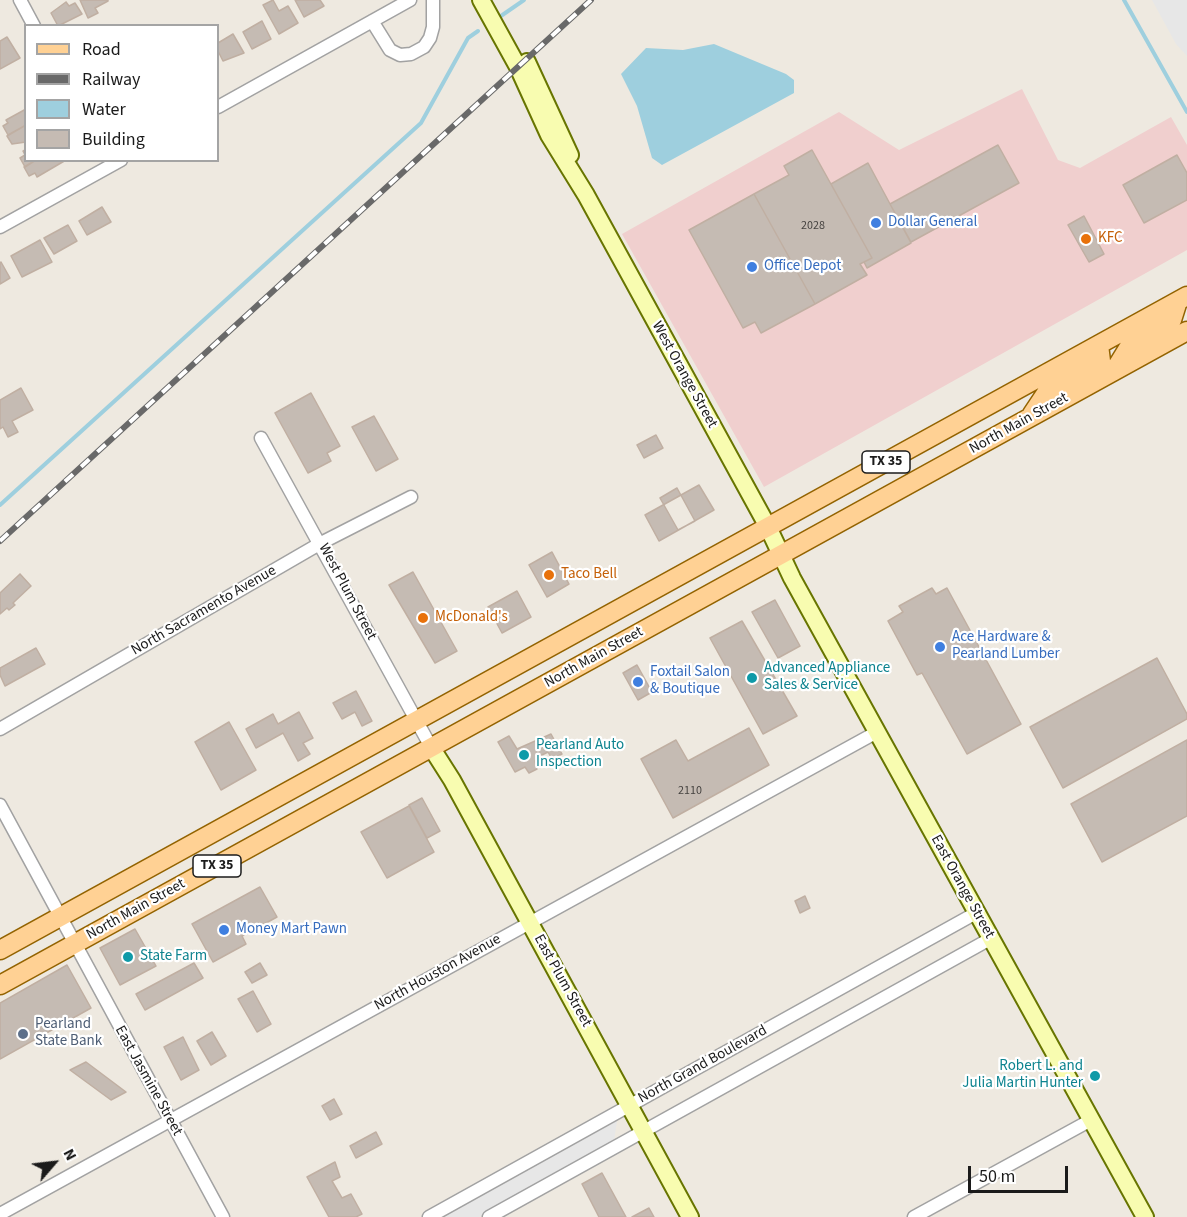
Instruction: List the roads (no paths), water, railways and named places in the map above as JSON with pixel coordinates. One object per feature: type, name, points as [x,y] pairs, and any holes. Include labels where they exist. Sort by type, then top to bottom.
[{"type":"main road","name":"North Main Street","points":[[0,950],[1183,298]]},
{"type":"main road","points":[[1114,371],[1130,345],[1172,320],[1183,298]]},
{"type":"main road","name":"North Main Street","points":[[0,985],[1187,331]]},
{"type":"main road","points":[[1030,418],[1046,393],[1101,361],[1099,345]]},
{"type":"street","points":[[20,0],[33,24]]},
{"type":"street","points":[[219,106],[410,0]]},
{"type":"street","points":[[372,21],[390,50],[400,55],[411,54],[424,46],[430,38],[433,27],[433,0]]},
{"type":"street","name":"West Orange Street","points":[[481,0],[515,62],[549,135],[586,195],[783,555]]},
{"type":"street","name":"West Orange Street","points":[[494,0],[545,97],[586,195]]},
{"type":"street","points":[[0,227],[113,162]]},
{"type":"street","name":"West Plum Street","points":[[261,438],[321,543],[431,747]]},
{"type":"street","name":"North Sacramento Avenue","points":[[0,729],[321,543],[411,497]]},
{"type":"street","name":"East Orange Street","points":[[783,555],[792,578],[1145,1217]]},
{"type":"street","name":"North Houston Avenue","points":[[0,1214],[877,732]]},
{"type":"street","name":"East Plum Street","points":[[431,747],[452,780],[690,1217]]},
{"type":"street","name":"East Jasmine Street","points":[[0,805],[223,1217]]},
{"type":"street","name":"North Grand Boulevard","points":[[429,1217],[976,913]]},
{"type":"street","name":"North Grand Boulevard","points":[[489,1217],[990,939]]},
{"type":"street","points":[[914,1217],[1091,1120]]},
{"type":"water","points":[[714,44],[786,74],[794,80],[794,93],[662,165],[652,158],[637,106],[621,74],[646,48],[683,50]]},
{"type":"waterway","points":[[498,18],[524,0]]},
{"type":"waterway","points":[[1124,0],[1187,112]]},
{"type":"waterway","points":[[0,505],[421,123],[468,38],[478,31]]},
{"type":"railway","points":[[0,541],[591,0]]},
{"type":"place","name":"Dollar General","points":[[876,223]]},
{"type":"place","name":"KFC","points":[[1086,239]]},
{"type":"place","name":"Office Depot","points":[[752,267]]},
{"type":"place","name":"Taco Bell","points":[[549,575]]},
{"type":"place","name":"McDonald's","points":[[423,618]]},
{"type":"place","name":"Ace Hardware & Pearland Lumber","points":[[940,647]]},
{"type":"place","name":"Advanced Appliance Sales & Service","points":[[752,678]]},
{"type":"place","name":"Foxtail Salon & Boutique","points":[[638,682]]},
{"type":"place","name":"Pearland Auto Inspection","points":[[524,755]]},
{"type":"place","name":"Money Mart Pawn","points":[[224,930]]},
{"type":"place","name":"State Farm","points":[[128,957]]},
{"type":"place","name":"Pearland State Bank","points":[[23,1034]]},
{"type":"place","name":"Robert L. and Julia Martin Hunter","points":[[1095,1076]]}]
